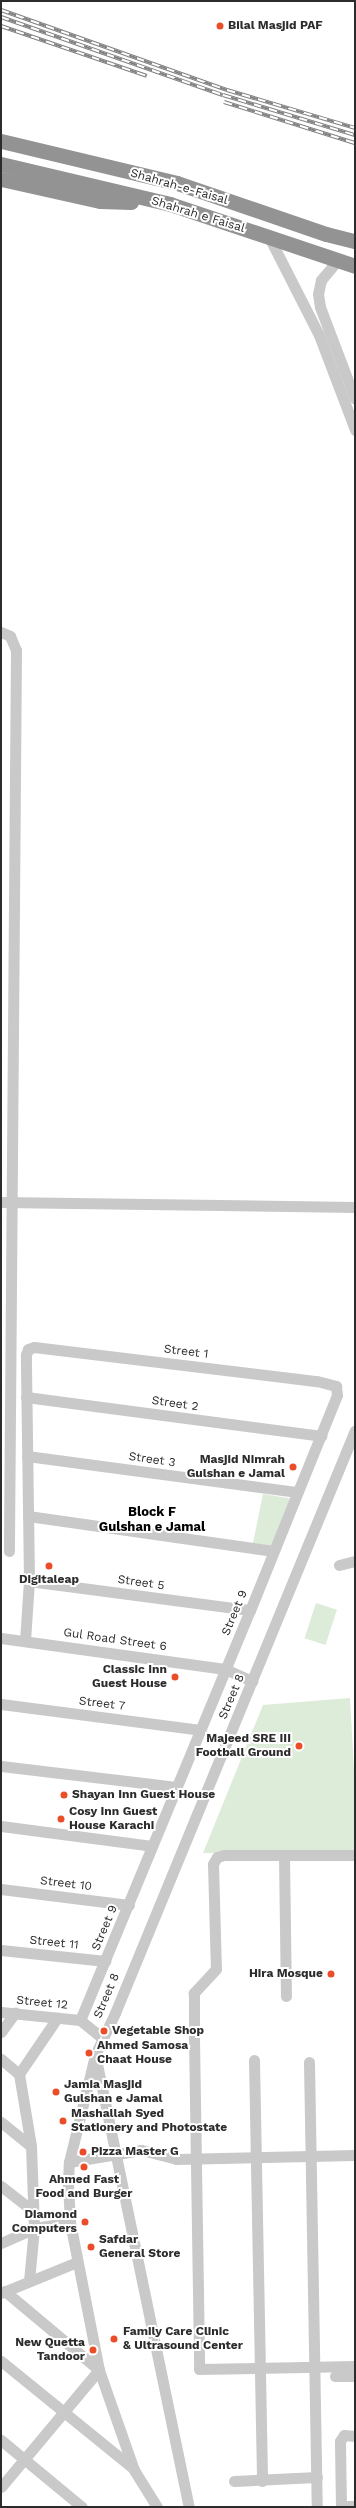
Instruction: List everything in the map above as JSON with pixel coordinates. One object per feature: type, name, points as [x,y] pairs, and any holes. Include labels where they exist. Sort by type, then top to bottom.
[{"type":"highway","name":"Shahrah-e-Faisal","points":[[1,141],[177,184],[326,234],[355,241]]},
{"type":"highway","name":"Shahrah e Faisal","points":[[1,164],[38,174],[170,204],[355,266]]},
{"type":"highway","points":[[1,179],[100,201],[170,204]]},
{"type":"street","points":[[269,237],[308,312],[355,430]]},
{"type":"street","points":[[337,261],[321,280],[318,294],[320,308],[355,398]]},
{"type":"street","points":[[308,312],[320,308]]},
{"type":"street","points":[[322,345],[333,341]]},
{"type":"street","points":[[1,632],[10,636],[16,650],[13,1202],[5,1343],[5,1537],[9,1551]]},
{"type":"street","points":[[1,1202],[355,1207]]},
{"type":"street","name":"Street 1","points":[[26,1397],[26,1355],[28,1349],[34,1347],[317,1381],[336,1386],[338,1390]]},
{"type":"street","name":"Street 9","points":[[80,2020],[250,1610],[338,1390]]},
{"type":"street","points":[[25,1640],[29,1581],[26,1397]]},
{"type":"street","name":"Street 2","points":[[26,1397],[320,1436]]},
{"type":"street","name":"Street 8","points":[[134,2470],[99,2370],[70,2222],[68,2185],[69,2162],[95,2055],[252,1681],[355,1430]]},
{"type":"street","name":"Street 3","points":[[27,1456],[298,1492]]},
{"type":"street","points":[[28,1516],[274,1551]]},
{"type":"street","points":[[339,1565],[355,1561]]},
{"type":"street","name":"Street 5","points":[[29,1581],[250,1610]]},
{"type":"street","name":"Gul Road Street 6","points":[[1,1638],[25,1640],[225,1669],[252,1681]]},
{"type":"street","name":"Street 7","points":[[1,1704],[200,1730]]},
{"type":"street","points":[[1,1766],[176,1787]]},
{"type":"street","points":[[1,1826],[152,1846]]},
{"type":"street","points":[[355,1855],[224,1855],[217,1857],[213,1864],[216,1969],[194,1993],[199,2369],[355,2366]]},
{"type":"street","points":[[284,1856],[286,1996]]},
{"type":"street","name":"Street 10","points":[[1,1889],[128,1905]]},
{"type":"street","name":"Street 11","points":[[1,1950],[105,1961]]},
{"type":"street","name":"Street 12","points":[[1,2012],[80,2020]]},
{"type":"street","points":[[1,2032],[15,2013]]},
{"type":"street","points":[[29,2281],[34,2228],[34,2211],[31,2146],[20,2074],[57,2018]]},
{"type":"street","points":[[80,2020],[102,2038]]},
{"type":"street","points":[[95,2055],[189,2507]]},
{"type":"street","points":[[1,2059],[20,2074]]},
{"type":"street","points":[[254,2060],[262,2481]]},
{"type":"street","points":[[309,2062],[312,2156],[317,2507]]},
{"type":"street","points":[[1,2122],[31,2146]]},
{"type":"street","points":[[69,2162],[141,2150],[176,2159],[355,2155]]},
{"type":"street","points":[[1,2186],[34,2211]]},
{"type":"street","points":[[1,2243],[34,2228],[70,2222]]},
{"type":"street","points":[[1,2487],[99,2370],[3,2292],[77,2262]]},
{"type":"street","points":[[1,2361],[134,2470],[157,2507]]},
{"type":"street","points":[[335,2376],[355,2376]]},
{"type":"street","points":[[355,2436],[344,2435],[340,2441],[341,2506],[355,2506]]},
{"type":"street","points":[[1,2440],[82,2507]]},
{"type":"street","points":[[234,2481],[262,2481],[317,2477]]},
{"type":"green space","points":[[263,1494],[294,1499],[274,1551],[252,1548]]},
{"type":"green space","points":[[316,1603],[337,1610],[325,1645],[305,1638]]},
{"type":"green space","name":"Majeed SRE III Football Ground","points":[[350,1698],[355,1788],[355,1855],[203,1853],[263,1705]]},
{"type":"railway","points":[[1,10],[227,90],[355,128]]},
{"type":"railway","points":[[1,17],[223,95],[355,135]]},
{"type":"railway","points":[[1,26],[147,76]]},
{"type":"railway","points":[[224,102],[355,143]]},
{"type":"place","name":"Bilal Masjid PAF","points":[[220,26]]},
{"type":"place","name":"Masjid Nimrah Gulshan e Jamal","points":[[293,1467]]},
{"type":"place","name":"Digitaleap","points":[[49,1566]]},
{"type":"place","name":"Classic Inn Guest House","points":[[175,1677]]},
{"type":"place","name":"Majeed SRE III Football Ground","points":[[299,1746]]},
{"type":"place","name":"Shayan Inn Guest House","points":[[64,1795]]},
{"type":"place","name":"Cosy Inn Guest House Karachi","points":[[61,1819]]},
{"type":"place","name":"Hira Mosque","points":[[331,1974]]},
{"type":"place","name":"Vegetable Shop","points":[[104,2031]]},
{"type":"place","name":"Ahmed Samosa Chaat House","points":[[89,2053]]},
{"type":"place","name":"Jamia Masjid Gulshan e Jamal","points":[[56,2092]]},
{"type":"place","name":"Mashallah Syed Stationery and Photostate","points":[[63,2121]]},
{"type":"place","name":"Pizza Master G","points":[[83,2152]]},
{"type":"place","name":"Ahmed Fast Food and Burger","points":[[84,2167]]},
{"type":"place","name":"Diamond Computers","points":[[85,2222]]},
{"type":"place","name":"Safdar General Store","points":[[91,2247]]},
{"type":"place","name":"Family Care Clinic & Ultrasound Center","points":[[114,2339]]},
{"type":"place","name":"New Quetta Tandoor","points":[[93,2350]]},
{"type":"district","name":"Block F Gulshan e Jamal","points":[[152,1520]]}]
